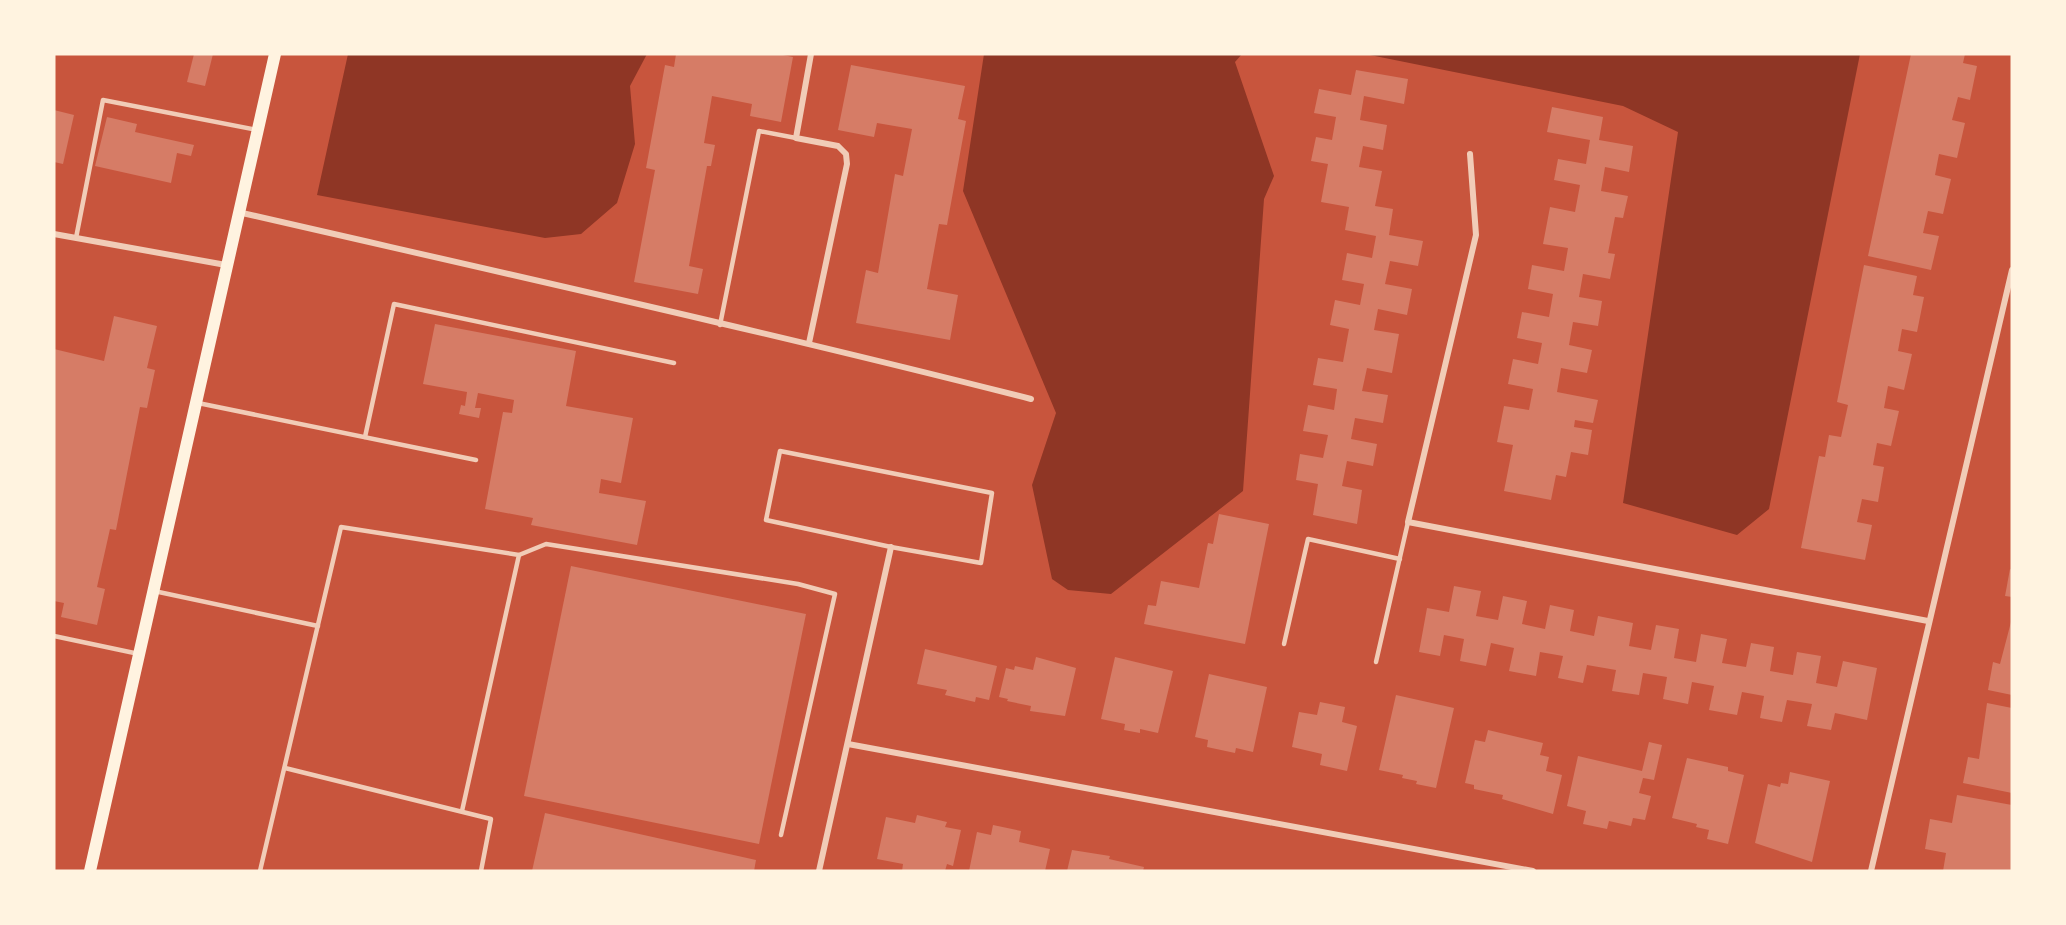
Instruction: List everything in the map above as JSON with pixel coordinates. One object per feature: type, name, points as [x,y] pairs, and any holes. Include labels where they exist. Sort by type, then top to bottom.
[{"type":"main road","points":[[90,871],[275,54]]},
{"type":"street","points":[[809,343],[847,164],[846,154],[838,147],[796,138],[811,54]]},
{"type":"street","points":[[1470,154],[1476,235],[1408,522],[1928,621]]},
{"type":"street","points":[[238,212],[720,325],[809,343],[1031,399]]},
{"type":"street","points":[[54,234],[226,265]]},
{"type":"street","points":[[1871,871],[2012,270]]},
{"type":"street","points":[[819,871],[891,547]]},
{"type":"street","points":[[848,744],[1533,871]]},
{"type":"lane","points":[[76,238],[104,100],[257,130]]},
{"type":"lane","points":[[720,325],[759,131],[796,138]]},
{"type":"lane","points":[[365,437],[394,304],[674,363]]},
{"type":"lane","points":[[195,402],[476,460]]},
{"type":"lane","points":[[780,451],[992,493],[981,563],[891,547],[766,520],[780,451]]},
{"type":"lane","points":[[1376,662],[1408,522]]},
{"type":"lane","points":[[260,871],[342,527],[519,555],[546,544],[798,584],[835,594],[782,835]]},
{"type":"lane","points":[[1284,644],[1308,539],[1400,559]]},
{"type":"lane","points":[[462,811],[519,555]]},
{"type":"lane","points":[[153,591],[318,626]]},
{"type":"lane","points":[[54,636],[139,654]]},
{"type":"lane","points":[[285,768],[491,819],[481,871]]},
{"type":"shaded area","points":[[348,54],[647,54],[630,86],[635,144],[617,203],[581,234],[545,238],[317,195]]},
{"type":"shaded area","points":[[984,54],[1242,54],[1235,62],[1274,176],[1264,199],[1243,491],[1111,594],[1068,590],[1052,579],[1032,485],[1056,413],[963,191]]},
{"type":"shaded area","points":[[1365,54],[1860,54],[1769,509],[1737,535],[1623,503],[1678,132],[1623,106]]},
{"type":"building","points":[[194,54],[213,54],[205,86],[187,82]]},
{"type":"building","points":[[676,54],[778,54],[793,57],[781,122],[750,116],[752,104],[712,96],[704,143],[715,145],[711,166],[707,166],[689,266],[703,269],[698,294],[634,282],[655,170],[646,168],[665,65],[674,67]]},
{"type":"building","points":[[1911,54],[1965,54],[1963,63],[1977,66],[1970,100],[1958,97],[1952,120],[1965,123],[1957,158],[1939,154],[1935,175],[1951,179],[1943,214],[1928,211],[1923,233],[1939,236],[1931,270],[1868,256]]},
{"type":"building","points":[[851,65],[965,86],[958,119],[966,121],[947,225],[939,224],[927,289],[958,295],[950,340],[856,323],[866,270],[878,273],[895,174],[903,176],[912,129],[877,123],[874,137],[838,130]]},
{"type":"building","points":[[1356,70],[1408,79],[1404,104],[1364,96],[1360,120],[1387,125],[1383,150],[1363,146],[1359,167],[1382,171],[1375,206],[1393,209],[1389,235],[1423,241],[1418,266],[1390,261],[1385,284],[1412,289],[1407,315],[1378,309],[1374,330],[1399,334],[1392,373],[1367,368],[1362,391],[1388,395],[1383,423],[1355,418],[1351,439],[1377,444],[1373,466],[1347,461],[1342,486],[1362,490],[1357,524],[1313,515],[1318,484],[1296,480],[1300,454],[1323,458],[1328,435],[1303,431],[1308,405],[1334,410],[1337,389],[1313,385],[1318,358],[1343,362],[1349,329],[1330,325],[1335,300],[1360,305],[1364,284],[1342,280],[1347,253],[1372,258],[1376,236],[1345,230],[1349,207],[1321,202],[1328,164],[1311,161],[1316,137],[1332,140],[1336,117],[1314,113],[1319,89],[1351,95]]},
{"type":"building","points":[[1552,107],[1603,117],[1599,140],[1633,146],[1629,172],[1605,167],[1601,191],[1628,196],[1623,218],[1615,217],[1608,253],[1615,254],[1610,279],[1583,274],[1579,297],[1602,301],[1598,326],[1573,322],[1569,345],[1592,350],[1587,373],[1561,368],[1557,392],[1598,400],[1593,423],[1575,420],[1574,427],[1592,430],[1588,455],[1571,452],[1566,477],[1556,475],[1551,500],[1504,491],[1513,445],[1497,442],[1504,406],[1529,410],[1533,389],[1508,384],[1513,359],[1538,364],[1542,343],[1517,338],[1522,312],[1549,317],[1553,294],[1528,289],[1532,265],[1564,271],[1568,248],[1543,244],[1550,207],[1575,212],[1580,185],[1554,180],[1558,159],[1586,164],[1590,140],[1547,132]]},
{"type":"building","points":[[54,110],[74,115],[63,164],[54,162]]},
{"type":"building","points":[[107,117],[137,124],[135,132],[194,145],[191,156],[177,153],[171,183],[95,166]]},
{"type":"building","points":[[1864,265],[1917,276],[1913,295],[1924,297],[1917,332],[1902,329],[1898,351],[1912,354],[1904,390],[1888,386],[1884,408],[1899,411],[1891,446],[1877,443],[1873,465],[1884,467],[1878,502],[1862,499],[1857,522],[1872,525],[1865,560],[1801,548],[1819,456],[1825,457],[1829,435],[1841,437],[1848,405],[1837,402]]},
{"type":"building","points":[[114,316],[157,326],[147,368],[155,370],[147,408],[140,407],[116,530],[110,529],[97,587],[105,589],[97,625],[61,617],[64,603],[54,601],[54,349],[104,361]]},
{"type":"building","points":[[435,324],[576,351],[566,406],[633,418],[621,483],[601,479],[599,493],[646,501],[637,545],[531,525],[533,518],[485,509],[503,412],[512,413],[514,400],[478,393],[475,408],[481,408],[479,418],[459,414],[461,405],[465,406],[467,392],[423,384]]},
{"type":"building","points":[[1219,514],[1269,524],[1245,644],[1144,624],[1148,605],[1156,606],[1161,581],[1199,588],[1208,543],[1213,544]]},
{"type":"building","points":[[571,566],[806,614],[759,844],[524,796]]},
{"type":"building","points":[[2010,569],[2012,570],[2012,597],[2005,596]]},
{"type":"building","points":[[1454,586],[1481,591],[1476,616],[1498,620],[1503,596],[1527,601],[1522,624],[1545,629],[1550,605],[1574,610],[1570,631],[1594,636],[1598,616],[1633,623],[1629,646],[1651,650],[1656,625],[1679,629],[1674,658],[1696,662],[1701,634],[1727,639],[1722,663],[1746,667],[1751,643],[1774,647],[1770,671],[1793,675],[1797,652],[1821,656],[1816,683],[1837,687],[1843,661],[1877,668],[1867,720],[1835,713],[1831,730],[1807,726],[1812,704],[1787,700],[1782,722],[1760,718],[1764,696],[1742,692],[1737,715],[1709,710],[1714,686],[1692,682],[1688,704],[1663,699],[1667,677],[1643,673],[1639,695],[1612,691],[1616,670],[1587,665],[1583,683],[1558,678],[1563,656],[1540,652],[1536,676],[1509,671],[1514,648],[1491,643],[1486,666],[1460,661],[1464,639],[1444,635],[1440,656],[1419,652],[1427,608],[1449,612]]},
{"type":"building","points":[[2011,622],[2012,695],[1988,690],[1993,662],[2000,664]]},
{"type":"building","points":[[925,649],[997,666],[989,700],[976,697],[975,702],[945,695],[947,690],[917,684]]},
{"type":"building","points":[[1036,657],[1076,668],[1065,716],[1030,711],[1031,706],[999,697],[1006,668],[1014,670],[1015,666],[1033,670]]},
{"type":"building","points":[[1115,657],[1173,671],[1158,733],[1140,729],[1140,733],[1124,730],[1125,724],[1101,719]]},
{"type":"building","points":[[1209,674],[1267,687],[1253,752],[1236,748],[1235,753],[1207,747],[1208,740],[1195,737]]},
{"type":"building","points":[[1396,695],[1454,708],[1436,788],[1416,784],[1417,781],[1402,778],[1403,775],[1379,770]]},
{"type":"building","points":[[1320,702],[1345,707],[1342,722],[1357,726],[1347,771],[1320,765],[1322,754],[1292,747],[1299,712],[1317,715]]},
{"type":"building","points":[[1987,703],[2012,708],[2012,793],[1963,783],[1968,757],[1979,759]]},
{"type":"building","points":[[1488,730],[1543,743],[1540,755],[1549,757],[1546,771],[1562,775],[1553,814],[1502,799],[1503,795],[1474,789],[1474,785],[1465,783],[1475,740],[1485,742]]},
{"type":"building","points":[[1649,742],[1662,745],[1654,780],[1643,778],[1639,793],[1651,796],[1645,820],[1633,818],[1631,826],[1609,821],[1607,829],[1583,824],[1586,811],[1567,806],[1578,756],[1642,771]]},
{"type":"building","points":[[1687,758],[1728,767],[1728,771],[1744,775],[1728,844],[1707,839],[1709,830],[1696,827],[1697,824],[1672,818]]},
{"type":"building","points":[[1790,772],[1830,781],[1812,862],[1755,843],[1768,784],[1780,787],[1781,783],[1788,784]]},
{"type":"building","points":[[1957,795],[2012,805],[2012,871],[1943,871],[1946,853],[1925,849],[1930,819],[1952,823]]},
{"type":"building","points":[[545,813],[756,860],[754,871],[532,871]]},
{"type":"building","points":[[917,815],[947,822],[945,827],[961,830],[953,866],[947,864],[945,871],[902,871],[903,864],[877,859],[886,817],[915,823]]},
{"type":"building","points":[[993,825],[1021,831],[1019,842],[1050,849],[1045,871],[969,871],[977,832],[991,835]]},
{"type":"building","points":[[1072,850],[1110,856],[1109,859],[1144,867],[1143,871],[1067,871]]}]
